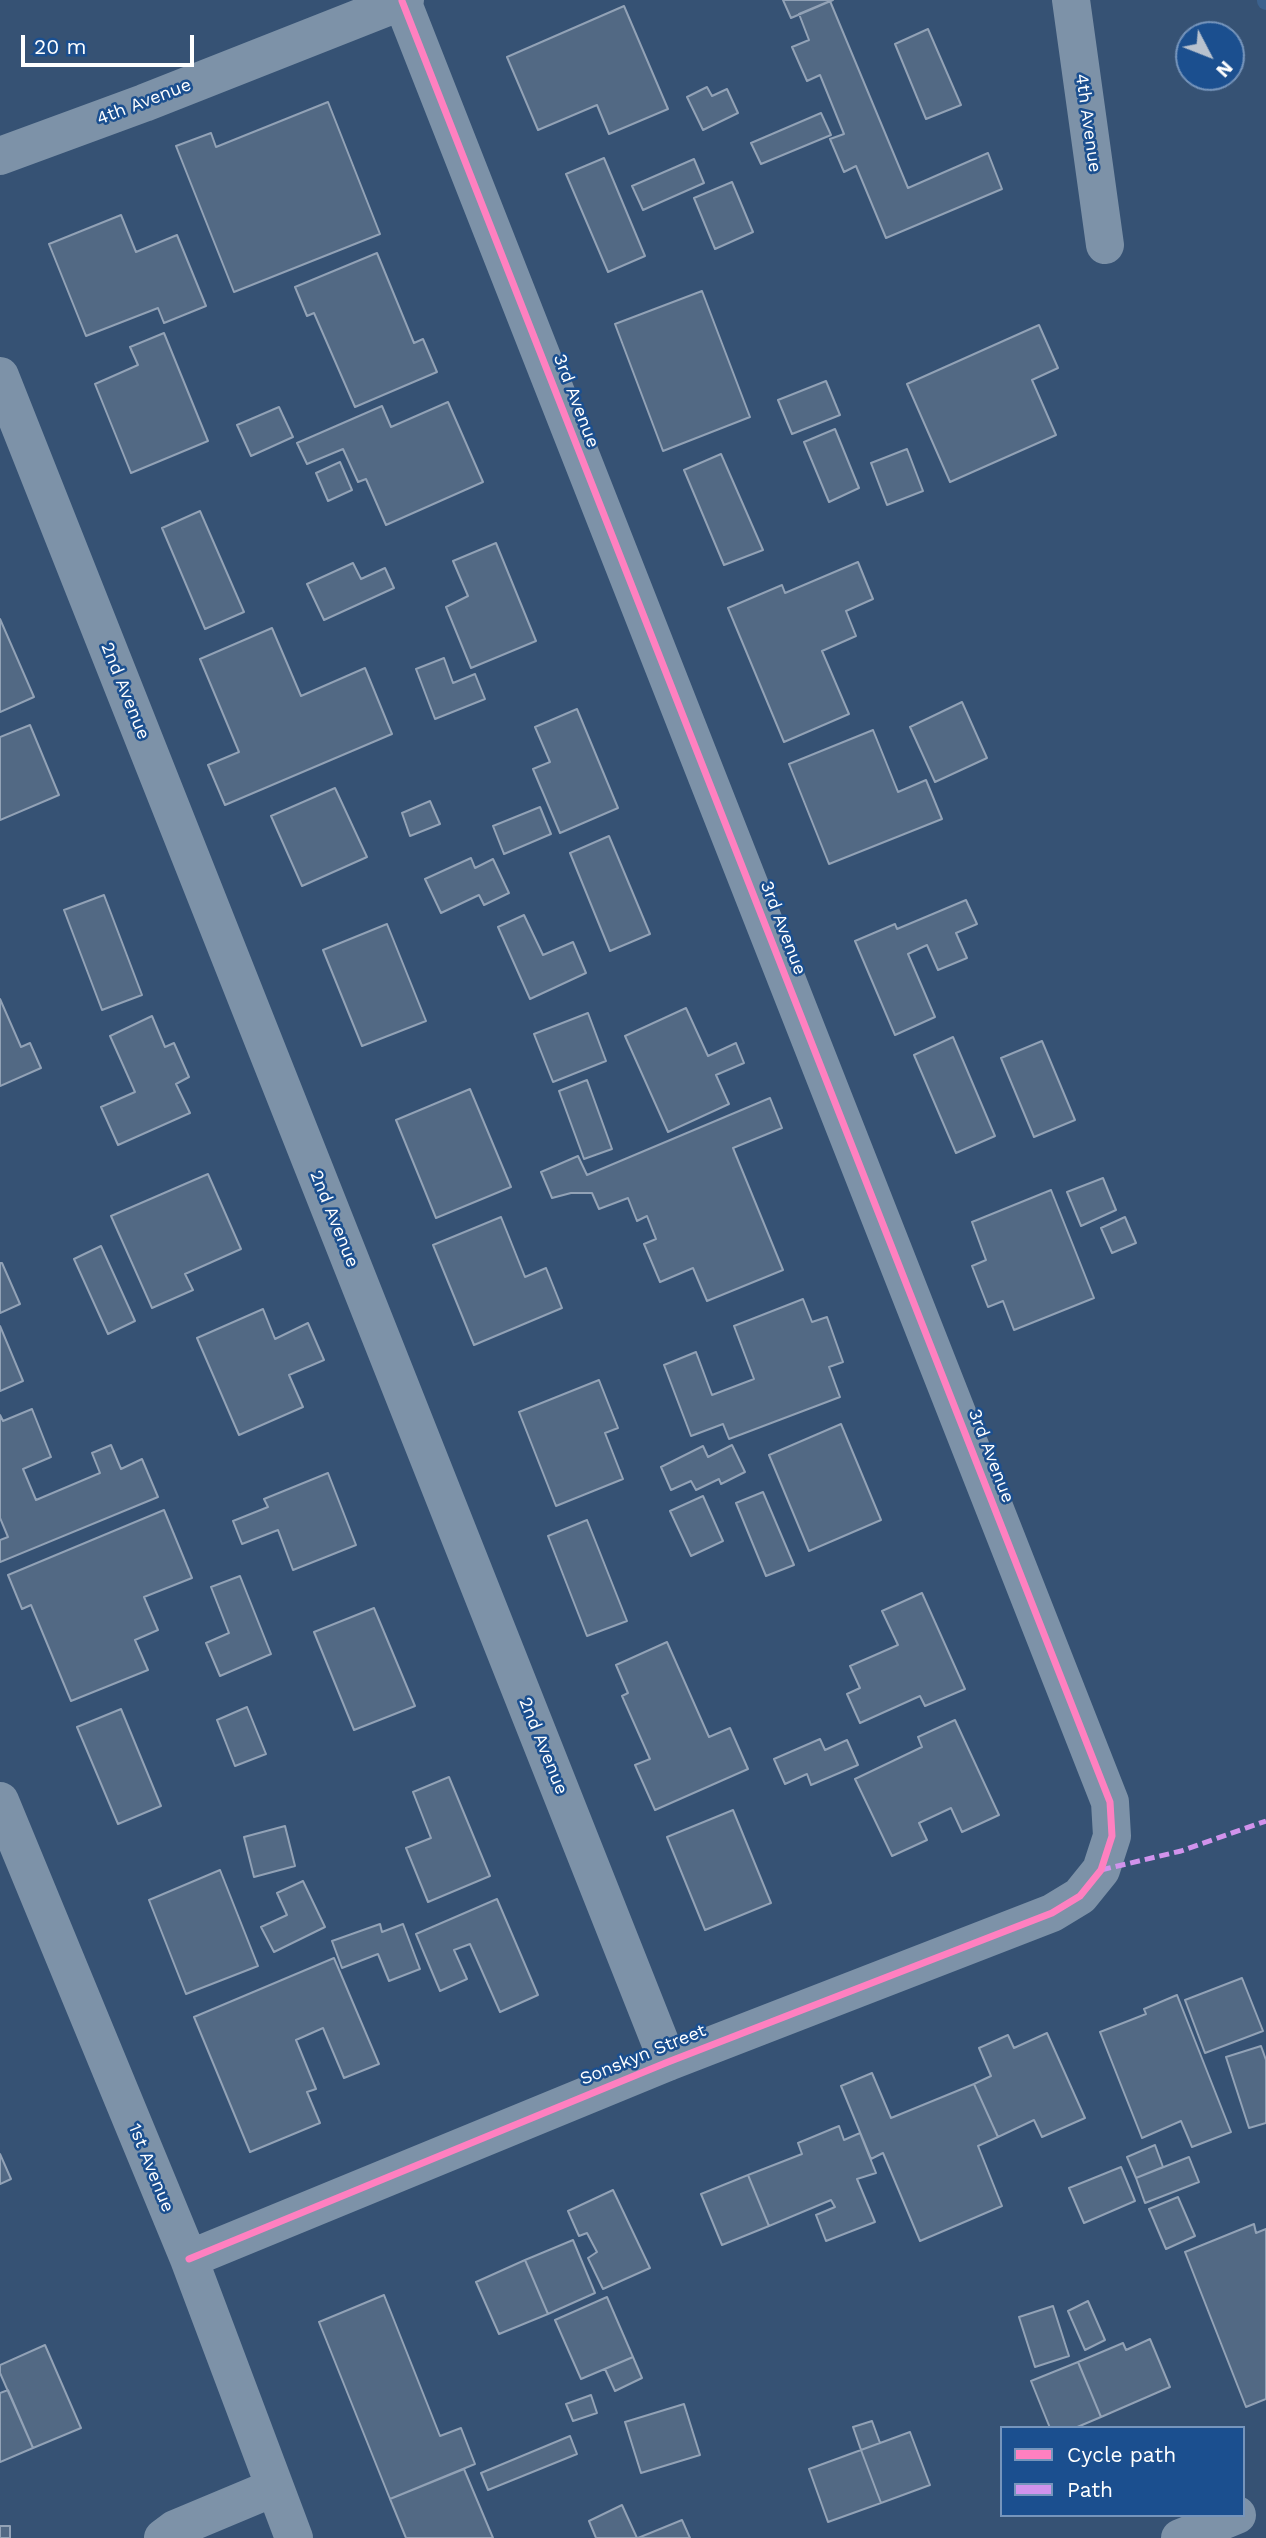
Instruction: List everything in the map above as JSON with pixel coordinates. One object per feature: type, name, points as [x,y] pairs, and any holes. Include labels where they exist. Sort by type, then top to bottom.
[{"type":"street","name":"4th Avenue","points":[[1070,0],[1105,246]]},
{"type":"street","name":"4th Avenue","points":[[0,156],[144,103],[403,1]]},
{"type":"street","name":"3rd Avenue","points":[[403,1],[1110,1802],[1112,1836],[1101,1870]]},
{"type":"street","name":"2nd Avenue","points":[[0,376],[668,2062]]},
{"type":"street","name":"1st Avenue","points":[[0,1801],[188,2259],[294,2538]]},
{"type":"street","name":"Sonskyn Street","points":[[188,2259],[668,2062],[1052,1913],[1080,1896],[1101,1870]]},
{"type":"street","points":[[163,2538],[175,2529],[273,2488]]},
{"type":"street","points":[[1245,2512],[1266,2504]]},
{"type":"street","points":[[1180,2538],[1232,2517]]},
{"type":"building","points":[[783,0],[833,0],[791,18]]},
{"type":"building","points":[[830,1],[908,188],[988,153],[1002,189],[886,238],[856,166],[844,172],[830,139],[844,134],[820,75],[807,81],[792,47],[809,40],[799,14]]},
{"type":"building","points":[[624,6],[668,109],[609,134],[597,105],[538,130],[507,57]]},
{"type":"building","points":[[928,29],[961,105],[926,119],[895,44]]},
{"type":"building","points":[[707,87],[712,96],[727,89],[738,113],[703,130],[687,97]]},
{"type":"building","points":[[328,102],[380,234],[234,292],[176,146],[211,133],[216,147]]},
{"type":"building","points":[[821,113],[831,135],[761,164],[751,143]]},
{"type":"building","points":[[604,158],[645,256],[608,272],[566,174]]},
{"type":"building","points":[[694,159],[704,183],[643,210],[632,186]]},
{"type":"building","points":[[732,182],[753,232],[715,249],[694,198]]},
{"type":"building","points":[[121,215],[136,252],[177,235],[206,306],[164,323],[158,308],[86,336],[49,244]]},
{"type":"building","points":[[377,253],[414,343],[423,339],[437,372],[355,407],[314,313],[307,316],[295,287]]},
{"type":"building","points":[[702,291],[750,417],[663,451],[615,324]]},
{"type":"building","points":[[1039,325],[1058,368],[1032,380],[1056,435],[950,482],[907,384]]},
{"type":"building","points":[[164,333],[208,441],[131,473],[95,384],[138,365],[130,347]]},
{"type":"building","points":[[826,381],[840,415],[792,434],[778,400]]},
{"type":"building","points":[[448,402],[483,482],[386,525],[366,479],[358,482],[343,449],[307,464],[297,443],[382,406],[391,427]]},
{"type":"building","points":[[279,407],[293,437],[251,456],[237,425]]},
{"type":"building","points":[[835,429],[859,488],[829,502],[804,442]]},
{"type":"building","points":[[907,449],[923,491],[887,505],[871,463]]},
{"type":"building","points":[[721,454],[763,550],[724,565],[684,470]]},
{"type":"building","points":[[340,462],[352,490],[328,501],[316,473]]},
{"type":"building","points":[[200,511],[244,612],[205,629],[162,528]]},
{"type":"building","points":[[496,543],[536,641],[471,668],[446,607],[468,596],[453,561]]},
{"type":"building","points":[[858,562],[873,599],[846,611],[856,636],[822,651],[849,714],[784,742],[728,608],[782,585],[785,593]]},
{"type":"building","points":[[353,563],[361,579],[385,568],[394,588],[324,620],[307,584]]},
{"type":"building","points":[[0,619],[34,697],[0,712]]},
{"type":"building","points":[[272,628],[301,696],[365,668],[392,734],[225,805],[208,765],[239,752],[200,659]]},
{"type":"building","points":[[444,658],[453,683],[475,674],[485,699],[435,719],[416,669]]},
{"type":"building","points":[[962,702],[987,758],[935,782],[910,727]]},
{"type":"building","points":[[577,709],[618,808],[560,833],[533,769],[550,762],[535,727]]},
{"type":"building","points":[[30,725],[59,795],[0,820],[0,737]]},
{"type":"building","points":[[873,730],[898,792],[926,780],[942,819],[829,864],[789,764]]},
{"type":"building","points":[[335,788],[367,857],[302,886],[271,816]]},
{"type":"building","points":[[430,801],[440,824],[410,836],[402,813]]},
{"type":"building","points":[[540,807],[551,834],[504,854],[493,826]]},
{"type":"building","points":[[609,836],[650,934],[610,951],[570,853]]},
{"type":"building","points":[[471,858],[475,868],[493,859],[509,893],[484,905],[479,895],[441,913],[425,879]]},
{"type":"building","points":[[104,895],[142,995],[102,1010],[64,910]]},
{"type":"building","points":[[966,900],[977,924],[956,933],[967,958],[938,970],[927,945],[908,954],[935,1017],[895,1035],[855,941],[895,924],[897,929]]},
{"type":"building","points":[[524,915],[543,955],[573,942],[586,973],[530,999],[498,927]]},
{"type":"building","points":[[387,924],[426,1021],[362,1046],[323,950]]},
{"type":"building","points":[[0,999],[21,1047],[30,1043],[41,1068],[0,1086]]},
{"type":"building","points":[[686,1008],[708,1056],[736,1043],[744,1063],[716,1075],[729,1104],[668,1132],[625,1036]]},
{"type":"building","points":[[588,1013],[606,1061],[553,1082],[534,1034]]},
{"type":"building","points":[[152,1016],[165,1047],[174,1043],[189,1077],[176,1084],[190,1113],[118,1145],[101,1107],[135,1092],[110,1036]]},
{"type":"building","points":[[953,1037],[995,1136],[956,1153],[914,1055]]},
{"type":"building","points":[[1042,1041],[1075,1120],[1034,1137],[1001,1058]]},
{"type":"building","points":[[587,1080],[612,1149],[584,1159],[559,1091]]},
{"type":"building","points":[[470,1089],[511,1187],[436,1218],[396,1120]]},
{"type":"building","points":[[770,1098],[782,1128],[733,1148],[783,1270],[707,1301],[693,1268],[660,1282],[644,1244],[656,1239],[647,1216],[637,1221],[628,1198],[599,1209],[592,1193],[571,1193],[552,1198],[541,1172],[578,1156],[587,1175]]},
{"type":"building","points":[[208,1174],[241,1249],[185,1274],[193,1290],[152,1308],[111,1216]]},
{"type":"building","points":[[1103,1178],[1116,1210],[1081,1226],[1067,1192]]},
{"type":"building","points":[[1051,1190],[1094,1298],[1014,1330],[1003,1301],[988,1307],[972,1266],[986,1260],[972,1222]]},
{"type":"building","points":[[501,1217],[525,1277],[546,1268],[562,1308],[474,1345],[433,1245]]},
{"type":"building","points":[[1125,1217],[1136,1243],[1112,1253],[1101,1228]]},
{"type":"building","points":[[101,1246],[135,1321],[108,1334],[74,1259]]},
{"type":"building","points":[[0,1263],[20,1304],[0,1313]]},
{"type":"building","points":[[803,1299],[812,1322],[827,1317],[843,1362],[829,1367],[840,1397],[729,1439],[723,1424],[691,1436],[664,1365],[696,1352],[712,1395],[754,1379],[734,1326]]},
{"type":"building","points":[[263,1309],[275,1339],[308,1323],[324,1360],[289,1375],[303,1407],[239,1435],[197,1338]]},
{"type":"building","points":[[0,1326],[23,1381],[0,1391]]},
{"type":"building","points":[[599,1380],[618,1428],[605,1433],[623,1479],[556,1506],[519,1412]]},
{"type":"building","points":[[32,1409],[51,1457],[23,1469],[36,1500],[100,1473],[92,1453],[111,1445],[121,1469],[142,1459],[158,1497],[0,1562],[0,1540],[8,1537],[0,1518],[0,1415],[3,1421]]},
{"type":"building","points":[[841,1424],[881,1520],[809,1551],[769,1455]]},
{"type":"building","points":[[732,1445],[745,1472],[721,1484],[719,1479],[696,1490],[691,1481],[671,1490],[661,1467],[703,1446],[708,1457]]},
{"type":"building","points":[[328,1473],[356,1545],[293,1570],[278,1530],[242,1544],[233,1521],[268,1507],[264,1499]]},
{"type":"building","points":[[763,1492],[794,1565],[766,1576],[736,1503]]},
{"type":"building","points":[[703,1496],[723,1541],[691,1556],[670,1511]]},
{"type":"building","points":[[164,1510],[192,1578],[144,1597],[158,1630],[135,1640],[148,1670],[71,1701],[31,1605],[22,1609],[8,1575]]},
{"type":"building","points":[[587,1520],[627,1621],[587,1636],[548,1536]]},
{"type":"building","points":[[240,1576],[271,1654],[220,1676],[206,1643],[229,1633],[211,1587]]},
{"type":"building","points":[[922,1593],[965,1689],[925,1706],[920,1696],[860,1723],[847,1694],[860,1688],[850,1666],[898,1645],[882,1611]]},
{"type":"building","points":[[374,1608],[415,1706],[354,1730],[314,1632]]},
{"type":"building","points":[[667,1642],[709,1737],[730,1728],[748,1769],[655,1810],[635,1765],[650,1759],[622,1696],[628,1693],[616,1665]]},
{"type":"building","points":[[247,1707],[266,1754],[235,1766],[217,1720]]},
{"type":"building","points":[[121,1709],[161,1806],[118,1824],[77,1727]]},
{"type":"building","points":[[955,1720],[999,1815],[962,1832],[951,1808],[919,1823],[927,1840],[892,1856],[855,1779],[922,1747],[918,1737]]},
{"type":"building","points":[[820,1739],[825,1750],[847,1740],[858,1765],[811,1785],[807,1774],[785,1784],[774,1759]]},
{"type":"building","points":[[449,1777],[490,1876],[428,1902],[406,1848],[431,1838],[413,1792]]},
{"type":"building","points":[[733,1810],[771,1903],[705,1930],[667,1837]]},
{"type":"building","points":[[285,1826],[295,1866],[254,1877],[244,1837]]},
{"type":"building","points":[[220,1870],[258,1966],[186,1994],[149,1900]]},
{"type":"building","points":[[303,1881],[325,1927],[274,1952],[261,1927],[287,1915],[277,1893]]},
{"type":"building","points":[[497,1899],[538,1995],[500,2012],[470,1944],[454,1950],[467,1979],[440,1991],[416,1934]]},
{"type":"building","points":[[380,1924],[382,1932],[403,1924],[420,1969],[389,1981],[378,1954],[342,1968],[332,1941]]},
{"type":"building","points":[[334,1958],[379,2064],[344,2078],[323,2028],[296,2040],[316,2089],[307,2092],[320,2123],[250,2152],[194,2017]]},
{"type":"building","points":[[1242,1978],[1263,2031],[1205,2053],[1185,2000]]},
{"type":"building","points":[[1177,1995],[1231,2132],[1192,2147],[1181,2121],[1142,2138],[1100,2032],[1146,2014],[1144,2009]]},
{"type":"building","points":[[1047,2033],[1085,2118],[1042,2137],[1034,2120],[998,2137],[974,2084],[991,2076],[979,2048],[1008,2035],[1014,2048]]},
{"type":"building","points":[[1261,2046],[1266,2060],[1266,2123],[1249,2128],[1226,2057]]},
{"type":"building","points":[[872,2073],[891,2118],[974,2084],[998,2137],[978,2146],[1002,2206],[920,2241],[883,2153],[871,2159],[841,2086]]},
{"type":"building","points":[[839,2126],[844,2140],[860,2133],[876,2173],[857,2179],[875,2222],[826,2241],[816,2215],[835,2207],[831,2200],[769,2226],[748,2175],[802,2154],[798,2143]]},
{"type":"building","points":[[1155,2145],[1163,2167],[1136,2178],[1127,2157]]},
{"type":"building","points":[[0,2154],[11,2179],[0,2184]]},
{"type":"building","points":[[1189,2157],[1199,2182],[1145,2203],[1136,2178]]},
{"type":"building","points":[[1121,2167],[1135,2201],[1084,2223],[1069,2188]]},
{"type":"building","points":[[748,2175],[769,2226],[722,2245],[701,2194]]},
{"type":"building","points":[[613,2190],[650,2268],[603,2289],[588,2258],[597,2252],[587,2233],[579,2236],[568,2211]]},
{"type":"building","points":[[1178,2197],[1195,2236],[1166,2249],[1149,2209]]},
{"type":"building","points":[[1254,2224],[1256,2233],[1266,2229],[1266,2399],[1246,2407],[1185,2252]]},
{"type":"building","points":[[573,2240],[595,2293],[548,2314],[525,2260]]},
{"type":"building","points":[[525,2260],[548,2314],[499,2334],[476,2282]]},
{"type":"building","points":[[384,2295],[440,2436],[461,2428],[475,2464],[390,2499],[319,2322]]},
{"type":"building","points":[[607,2297],[633,2357],[581,2379],[555,2320]]},
{"type":"building","points":[[1088,2301],[1105,2340],[1085,2350],[1068,2311]]},
{"type":"building","points":[[1053,2306],[1069,2356],[1035,2367],[1019,2317]]},
{"type":"building","points":[[1150,2339],[1170,2387],[1101,2417],[1078,2362],[1123,2343],[1126,2350]]},
{"type":"building","points":[[45,2345],[81,2428],[33,2448],[0,2373],[0,2365]]},
{"type":"building","points":[[633,2357],[642,2378],[615,2391],[605,2369]]},
{"type":"building","points":[[1078,2362],[1101,2417],[1080,2426],[1049,2426],[1031,2381]]},
{"type":"building","points":[[8,2390],[33,2448],[0,2462],[0,2393]]},
{"type":"building","points":[[591,2395],[597,2413],[573,2421],[566,2404]]},
{"type":"building","points":[[684,2404],[700,2455],[641,2473],[625,2422]]},
{"type":"building","points":[[872,2421],[880,2443],[861,2450],[853,2427]]},
{"type":"building","points":[[910,2432],[930,2485],[881,2503],[861,2450]]},
{"type":"building","points":[[570,2436],[577,2454],[488,2490],[481,2473]]},
{"type":"building","points":[[861,2450],[881,2503],[828,2522],[809,2469]]},
{"type":"building","points":[[464,2469],[493,2538],[406,2538],[390,2499]]},
{"type":"building","points":[[622,2505],[637,2538],[596,2538],[589,2521]]},
{"type":"building","points":[[682,2520],[690,2538],[638,2538]]},
{"type":"building","points":[[0,2526],[10,2526],[10,2538],[0,2538]]},
{"type":"marked path","points":[[1101,1870],[1181,1851],[1266,1821]]},
{"type":"cycle path","points":[[189,2259],[668,2062],[1052,1913],[1080,1896],[1101,1870],[1112,1836],[1110,1802],[402,1]]}]
